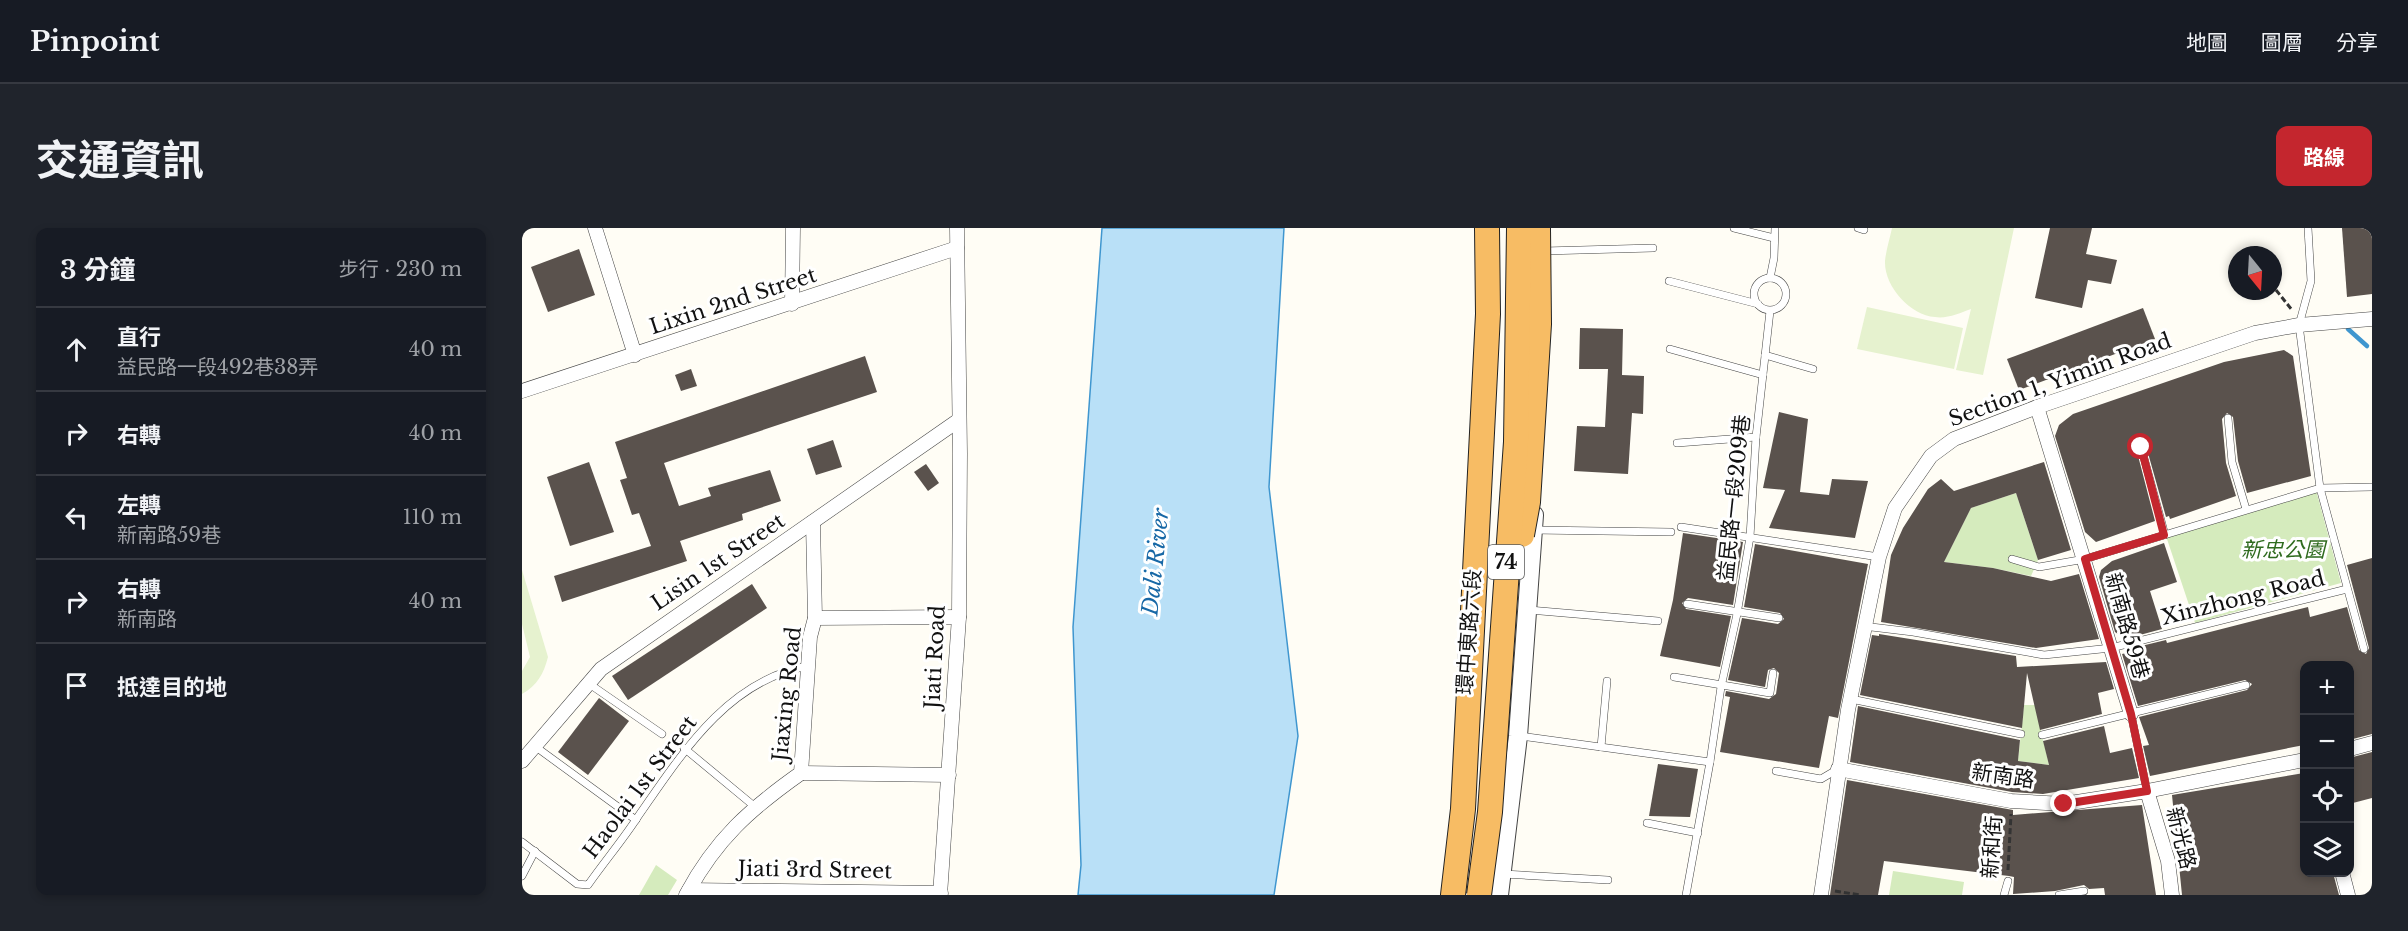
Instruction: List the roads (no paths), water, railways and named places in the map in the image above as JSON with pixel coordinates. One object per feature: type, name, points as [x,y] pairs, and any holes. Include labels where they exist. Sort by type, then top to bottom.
[{"type":"highway","name":"74","points":[[1453,895],[1463,809],[1488,314],[1487,228]]},
{"type":"highway","name":"74","points":[[1479,895],[1490,812],[1504,585],[1516,442],[1519,228]]},
{"type":"highway","points":[[1504,585],[1520,550],[1528,502],[1539,324],[1541,239]]},
{"type":"street","points":[[595,228],[634,356]]},
{"type":"street","points":[[792,304],[794,228]]},
{"type":"street","name":"Jiati Road","points":[[940,894],[950,775],[959,617],[957,228]]},
{"type":"street","name":"環中東路六段","points":[[1468,895],[1479,810],[1504,466],[1508,228]]},
{"type":"street","points":[[1499,895],[1518,736],[1533,530],[1543,351],[1541,239],[1545,228]]},
{"type":"street","name":"Lixin 2nd Street","points":[[522,391],[957,248]]},
{"type":"street","name":"Section 1, Yimin Road","points":[[1821,892],[1838,769],[1863,626],[1879,557],[1895,508],[1931,456],[1954,439],[2037,407],[2255,333],[2299,325],[2372,320]]},
{"type":"street","points":[[1507,351],[1543,351]]},
{"type":"street","name":"新南路59巷","points":[[2037,407],[2131,714]]},
{"type":"street","name":"Lisin 1st Street","points":[[522,761],[537,747],[601,669],[959,420]]},
{"type":"street","name":"Jiaxing Road","points":[[688,892],[712,852],[754,807],[801,773],[810,637],[815,618],[813,522]]},
{"type":"street","points":[[815,618],[959,617]]},
{"type":"street","points":[[2354,748],[2372,743]]},
{"type":"street","name":"新南路","points":[[1838,769],[2012,801],[2064,804],[2147,791],[2300,761]]},
{"type":"street","points":[[801,773],[950,775]]},
{"type":"street","name":"新光路","points":[[2147,791],[2168,861],[2172,895]]},
{"type":"street","points":[[2343,877],[2348,895]]},
{"type":"street","name":"Jiati 3rd Street","points":[[688,892],[940,894]]},
{"type":"lane","points":[[1734,228],[1774,238]]},
{"type":"lane","points":[[1770,278],[1774,258],[1775,228]]},
{"type":"lane","points":[[2308,228],[2311,281],[2299,325],[2320,488],[2364,649]]},
{"type":"lane","points":[[1541,239],[1653,248]]},
{"type":"lane","points":[[1669,281],[1758,304],[1770,311],[1777,309],[1785,298],[1782,283],[1770,278],[1756,285],[1758,304]]},
{"type":"lane","name":"益民路一段209巷","points":[[1686,895],[1721,687],[1737,614],[1750,537],[1756,437],[1770,311]]},
{"type":"lane","points":[[1670,349],[1763,375]]},
{"type":"lane","points":[[1765,355],[1813,369]]},
{"type":"lane","points":[[2228,418],[2232,462],[2246,509]]},
{"type":"lane","points":[[1677,443],[1756,437]]},
{"type":"lane","points":[[2141,447],[2164,535]]},
{"type":"lane","points":[[2012,559],[2039,567],[2085,559],[2320,488],[2372,487]]},
{"type":"lane","points":[[1681,527],[1879,557]]},
{"type":"lane","points":[[1533,530],[1671,532]]},
{"type":"lane","name":"Xinzhong Road","points":[[1863,626],[1913,632],[2043,655],[2111,648],[2347,589]]},
{"type":"lane","points":[[1687,604],[1737,614],[1779,618]]},
{"type":"lane","points":[[1527,610],[1658,621]]},
{"type":"lane","name":"Haolai 1st Street","points":[[522,842],[577,884],[588,885],[636,820],[684,748],[712,718],[784,670],[808,666]]},
{"type":"lane","points":[[1674,677],[1721,687],[1770,693],[1773,673]]},
{"type":"lane","points":[[1601,747],[1607,681]]},
{"type":"lane","points":[[588,683],[662,734]]},
{"type":"lane","points":[[2042,735],[2246,685]]},
{"type":"lane","points":[[1851,699],[2021,734]]},
{"type":"lane","name":"新南路59巷","points":[[2131,714],[2147,791]]},
{"type":"lane","points":[[1518,736],[1710,762]]},
{"type":"lane","points":[[537,747],[636,820]]},
{"type":"lane","points":[[684,748],[754,807]]},
{"type":"lane","points":[[1776,771],[1821,778],[1838,769]]},
{"type":"lane","points":[[1647,823],[1698,833]]},
{"type":"lane","points":[[522,876],[535,851]]},
{"type":"lane","points":[[1502,874],[1608,880]]},
{"type":"lane","name":"新和街","points":[[2004,895],[2008,881]]},
{"type":"lane","points":[[2059,895],[2084,891]]},
{"type":"water","name":"Dali River","points":[[1102,228],[1284,228],[1269,487],[1298,736],[1274,895],[1078,895],[1081,865],[1073,627]]},
{"type":"waterway","points":[[2348,329],[2367,346]]},
{"type":"park label","name":"新忠公園","points":[[2283,550]]}]
